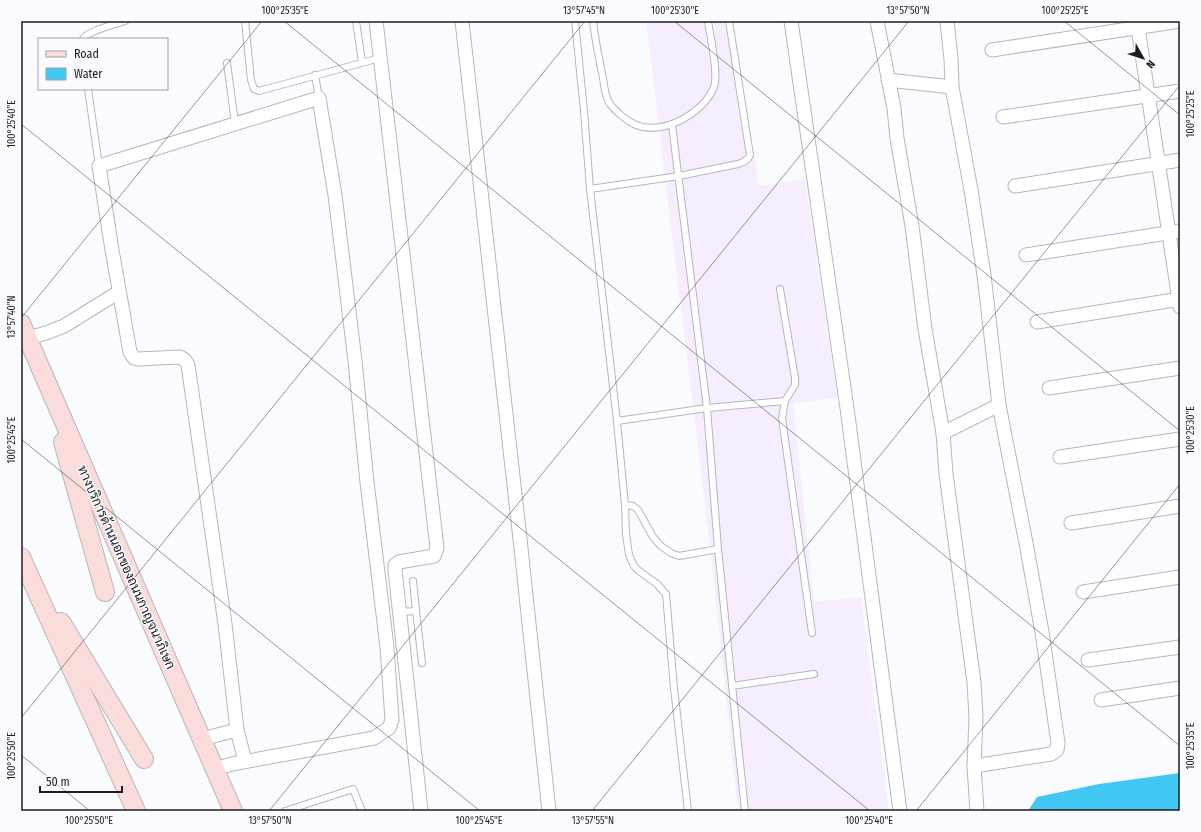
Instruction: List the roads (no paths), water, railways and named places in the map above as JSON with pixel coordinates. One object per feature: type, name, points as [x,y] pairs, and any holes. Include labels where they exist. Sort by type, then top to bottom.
[{"type":"main road","name":"ทางบริการด้านนอกของถนนกาญจนาภิเษก","points":[[24,331],[233,811]]},
{"type":"main road","points":[[43,374],[105,592]]},
{"type":"main road","points":[[21,556],[144,758]]},
{"type":"main road","points":[[21,556],[136,811]]},
{"type":"street","points":[[376,21],[436,548],[434,556],[399,562],[395,565],[421,811]]},
{"type":"street","points":[[462,21],[549,811]]},
{"type":"street","points":[[791,21],[847,408],[900,811]]},
{"type":"street","points":[[877,21],[912,226],[925,329],[944,433],[946,474],[974,682],[976,718],[974,766],[977,811]]},
{"type":"street","points":[[947,21],[952,87],[971,190],[984,275],[999,404],[1042,632],[1058,743],[1057,750],[1051,754],[974,766]]},
{"type":"street","points":[[992,50],[1138,24],[1180,21]]},
{"type":"street","points":[[1037,322],[1180,302],[1174,232],[1158,163],[1138,24]]},
{"type":"street","points":[[888,80],[952,87]]},
{"type":"street","points":[[1003,117],[1180,91]]},
{"type":"street","points":[[215,769],[245,761],[374,738],[389,728],[392,720],[387,647],[335,194],[319,98],[99,166],[130,352],[132,356],[138,359],[180,357],[186,360],[188,365],[226,624],[237,730],[245,761]]},
{"type":"street","points":[[1015,186],[1180,160]]},
{"type":"street","points":[[1026,255],[1174,232]]},
{"type":"street","points":[[24,331],[46,333],[64,326],[119,292]]},
{"type":"street","points":[[1049,388],[1180,368]]},
{"type":"street","points":[[944,433],[999,404]]},
{"type":"street","points":[[1060,458],[1180,439]]},
{"type":"street","points":[[1071,524],[1180,506]]},
{"type":"street","points":[[1083,592],[1180,577]]},
{"type":"street","points":[[1088,660],[1180,647]]},
{"type":"street","points":[[1101,700],[1180,688]]},
{"type":"street","points":[[202,739],[237,730]]},
{"type":"lane","points":[[84,38],[86,35],[125,21]]},
{"type":"lane","points":[[245,21],[251,80],[254,89],[259,91],[315,74],[380,58]]},
{"type":"lane","points":[[356,21],[362,62]]},
{"type":"lane","points":[[575,21],[590,188],[617,422],[629,555],[631,561],[639,571],[657,584],[666,594],[688,811]]},
{"type":"lane","points":[[592,21],[609,103],[621,115],[637,125],[655,127],[672,125],[695,112],[708,97],[714,87],[716,76],[708,21]]},
{"type":"lane","points":[[590,188],[679,176],[738,164],[745,162],[749,158],[750,155],[729,21]]},
{"type":"lane","points":[[227,63],[235,123]]},
{"type":"lane","points":[[315,74],[319,98]]},
{"type":"lane","points":[[88,90],[99,166]]},
{"type":"lane","points":[[672,125],[708,408],[718,549],[744,811]]},
{"type":"lane","points":[[780,289],[795,378],[795,385],[785,401],[782,418],[812,633]]},
{"type":"lane","points":[[617,422],[708,408],[785,401]]},
{"type":"lane","points":[[624,505],[633,506],[638,510],[653,537],[670,553],[679,556],[718,549]]},
{"type":"lane","points":[[413,581],[422,663]]},
{"type":"lane","points":[[399,612],[416,611]]},
{"type":"lane","points":[[732,686],[814,674]]},
{"type":"lane","points":[[285,811],[353,789],[362,811]]},
{"type":"water","points":[[1180,773],[1180,811],[1028,811],[1037,797],[1099,784]]}]
